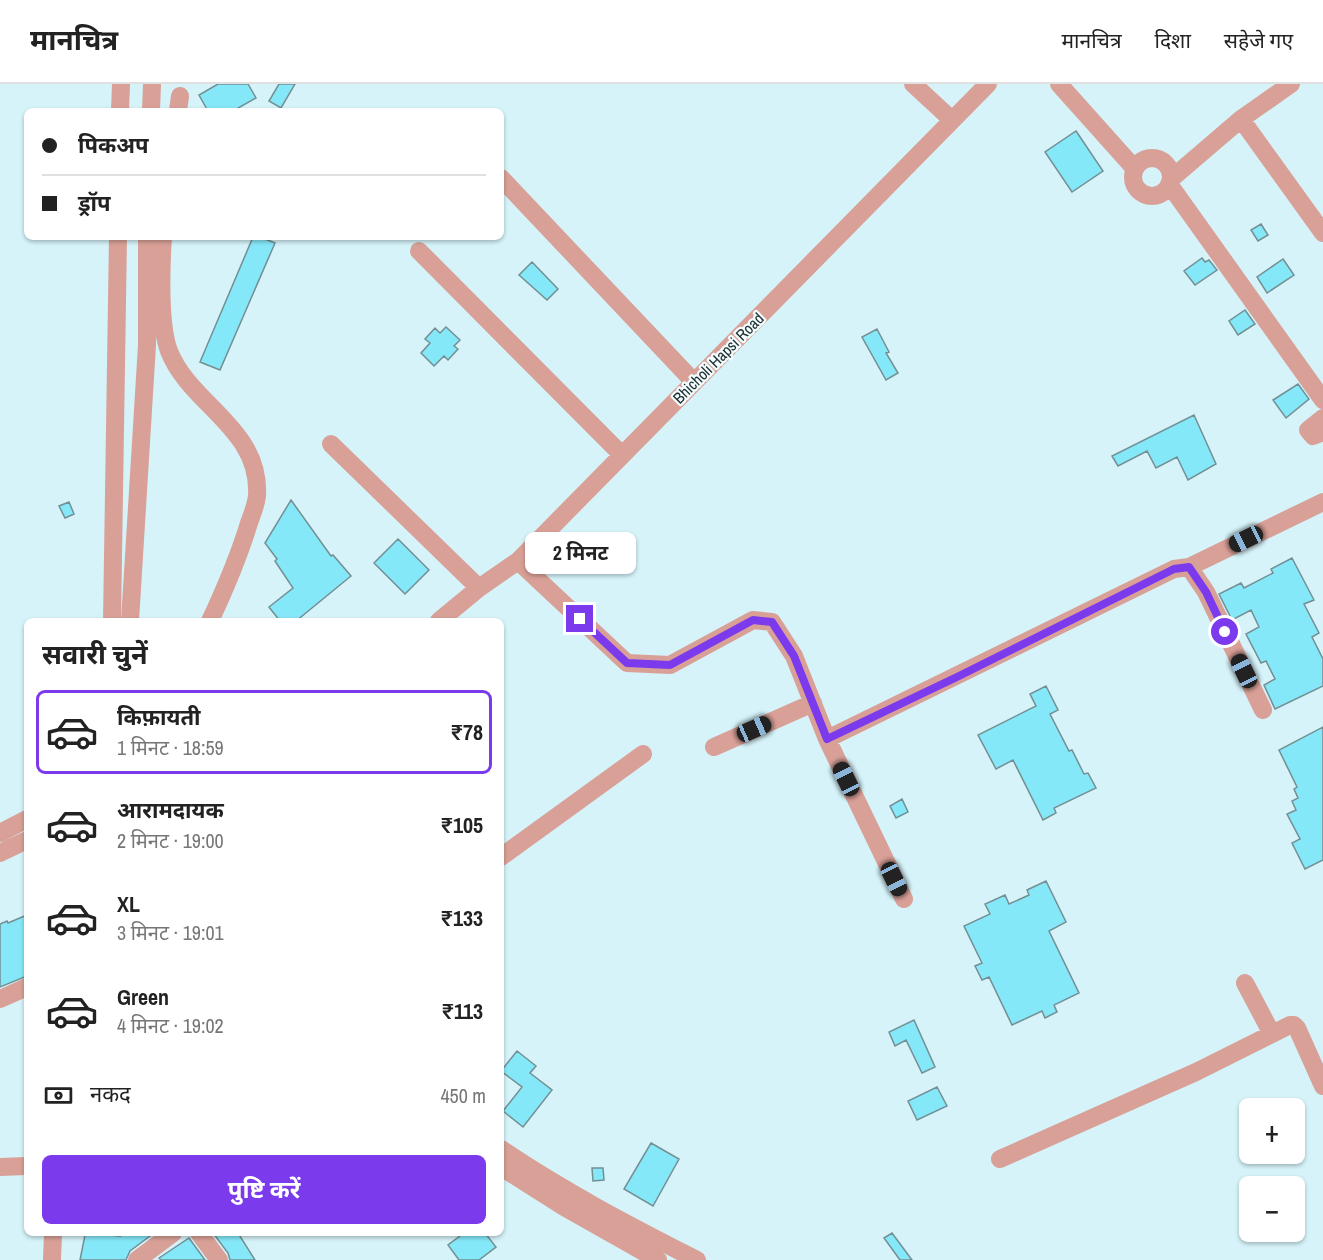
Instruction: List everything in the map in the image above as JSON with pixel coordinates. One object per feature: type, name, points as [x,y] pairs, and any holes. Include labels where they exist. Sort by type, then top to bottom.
[{"type":"street","points":[[120,108],[121,84]]},
{"type":"street","points":[[151,108],[152,84]]},
{"type":"street","points":[[913,84],[952,120]]},
{"type":"street","name":"Bhicholi Hapsi Road","points":[[444,618],[479,588],[519,561],[988,84]]},
{"type":"street","points":[[1059,84],[1135,169]]},
{"type":"street","points":[[1292,84],[1241,119],[1170,182],[1162,193],[1156,196],[1144,195],[1133,181],[1138,164],[1148,159],[1159,160],[1168,168],[1170,182],[1323,400]]},
{"type":"street","points":[[1241,119],[1323,233]]},
{"type":"street","points":[[504,181],[694,382]]},
{"type":"street","points":[[112,618],[118,240]]},
{"type":"street","points":[[130,618],[147,345],[147,240]]},
{"type":"street","points":[[163,240],[163,330],[169,352],[178,369],[238,434],[255,471],[257,498],[244,538],[211,618]]},
{"type":"street","points":[[419,251],[622,455]]},
{"type":"street","points":[[1323,418],[1308,430],[1313,436],[1323,432]]},
{"type":"street","points":[[331,444],[479,588]]},
{"type":"street","points":[[827,739],[1174,569],[1189,567],[1323,502]]},
{"type":"street","points":[[519,561],[627,663],[670,665],[753,620],[772,622],[794,656],[827,739],[904,899]]},
{"type":"street","points":[[1189,567],[1206,592],[1263,710]]},
{"type":"street","points":[[714,747],[813,703]]},
{"type":"street","points":[[504,854],[643,754]]},
{"type":"street","points":[[0,833],[24,821]]},
{"type":"street","points":[[0,853],[24,841]]},
{"type":"street","points":[[1245,983],[1272,1034]]},
{"type":"street","points":[[0,999],[24,988]]},
{"type":"street","points":[[1000,1159],[1196,1072],[1294,1025],[1323,1086]]},
{"type":"street","points":[[504,1151],[531,1170],[692,1259]]},
{"type":"street","points":[[0,1167],[24,1166]]},
{"type":"street","points":[[504,1169],[564,1207],[658,1260]]},
{"type":"street","points":[[52,1260],[53,1236]]},
{"type":"street","points":[[143,1258],[169,1236]]},
{"type":"street","points":[[201,1236],[219,1260]]},
{"type":"building","points":[[218,84],[248,84],[256,98],[238,108],[206,108],[199,95]]},
{"type":"building","points":[[279,84],[295,84],[281,108],[269,101]]},
{"type":"building","points":[[1076,131],[1103,171],[1072,192],[1045,152]]},
{"type":"building","points":[[1261,224],[1268,235],[1258,241],[1251,230]]},
{"type":"building","points":[[252,240],[268,240],[275,243],[220,370],[200,362]]},
{"type":"building","points":[[1202,258],[1205,262],[1209,260],[1217,270],[1195,285],[1184,271]]},
{"type":"building","points":[[1283,259],[1294,275],[1267,293],[1257,277]]},
{"type":"building","points":[[532,262],[558,289],[547,300],[519,275]]},
{"type":"building","points":[[1245,310],[1255,324],[1238,335],[1229,321]]},
{"type":"building","points":[[446,327],[460,340],[454,346],[458,349],[448,360],[444,356],[434,366],[421,353],[430,343],[425,339],[435,328],[440,333]]},
{"type":"building","points":[[877,329],[889,352],[886,353],[898,373],[886,380],[862,337]]},
{"type":"building","points":[[1298,384],[1309,399],[1286,418],[1273,400]]},
{"type":"building","points":[[1194,415],[1216,464],[1188,480],[1177,457],[1156,468],[1147,451],[1118,466],[1112,456]]},
{"type":"building","points":[[291,500],[331,556],[333,555],[351,576],[300,618],[278,618],[269,607],[293,588],[265,543]]},
{"type":"building","points":[[69,502],[74,514],[65,518],[59,506]]},
{"type":"building","points":[[398,539],[429,570],[405,594],[374,563]]},
{"type":"building","points":[[1292,558],[1314,600],[1304,604],[1319,633],[1312,637],[1323,659],[1323,686],[1275,709],[1264,685],[1275,679],[1266,661],[1261,663],[1246,634],[1259,627],[1251,610],[1232,620],[1219,594],[1241,583],[1244,588],[1273,573],[1271,569]]},
{"type":"building","points":[[1046,686],[1058,710],[1050,714],[1069,751],[1072,750],[1084,774],[1088,773],[1096,788],[1054,808],[1056,813],[1043,820],[1013,760],[996,769],[978,735],[1036,706],[1030,694]]},
{"type":"building","points":[[1323,727],[1323,860],[1305,869],[1292,843],[1300,839],[1287,814],[1296,810],[1292,801],[1298,798],[1294,789],[1297,787],[1279,750]]},
{"type":"building","points":[[902,799],[908,812],[896,818],[890,806]]},
{"type":"building","points":[[1046,881],[1066,922],[1049,931],[1079,993],[1054,1005],[1057,1012],[1045,1018],[1042,1011],[1012,1025],[989,977],[982,980],[975,966],[982,963],[964,926],[990,914],[985,904],[1005,895],[1009,904],[1029,895],[1027,890]]},
{"type":"building","points":[[24,916],[24,977],[0,987],[0,924],[7,921],[8,923]]},
{"type":"building","points":[[914,1020],[935,1067],[922,1073],[906,1040],[895,1046],[889,1032]]},
{"type":"building","points":[[517,1051],[536,1066],[530,1073],[552,1090],[523,1127],[504,1112],[522,1087],[504,1073],[504,1067]]},
{"type":"building","points":[[937,1087],[947,1106],[917,1120],[908,1101]]},
{"type":"building","points":[[651,1143],[679,1159],[653,1206],[624,1189]]},
{"type":"building","points":[[592,1168],[603,1168],[604,1180],[593,1181]]},
{"type":"building","points":[[892,1233],[912,1260],[900,1260],[884,1238]]},
{"type":"building","points":[[85,1236],[150,1236],[130,1251],[126,1260],[80,1260]]},
{"type":"building","points":[[215,1236],[240,1236],[255,1260],[230,1260],[228,1253]]},
{"type":"building","points":[[460,1236],[487,1236],[496,1247],[479,1260],[459,1260],[448,1245]]},
{"type":"building","points":[[189,1238],[205,1260],[161,1260],[159,1258]]},
{"type":"route","points":[[580,619],[627,663],[670,665],[753,620],[772,622],[794,656],[827,739],[1174,569],[1189,567],[1206,592],[1225,632]]}]
